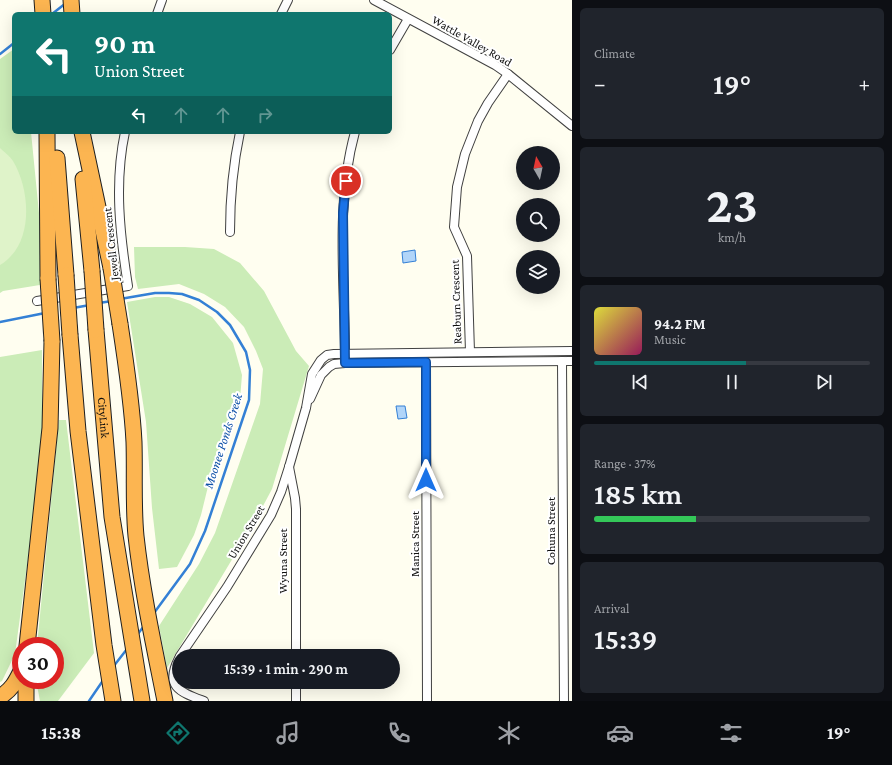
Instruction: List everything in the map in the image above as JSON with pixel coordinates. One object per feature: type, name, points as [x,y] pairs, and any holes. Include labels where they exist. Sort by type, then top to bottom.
[{"type":"highway","points":[[71,0],[72,12]]},
{"type":"highway","points":[[28,637],[50,428],[52,341],[48,279],[47,134]]},
{"type":"highway","points":[[54,134],[78,431],[104,646],[112,697]]},
{"type":"highway","points":[[80,134],[111,268],[130,390],[134,441],[134,503],[136,536],[165,701]]},
{"type":"highway","name":"CityLink","points":[[80,134],[112,517],[142,701]]},
{"type":"highway","points":[[0,697],[12,687]]},
{"type":"highway","points":[[26,689],[26,701]]},
{"type":"street","points":[[158,12],[162,0]]},
{"type":"street","points":[[282,12],[288,0]]},
{"type":"street","name":"Wattle Valley Road","points":[[374,0],[495,65],[572,126]]},
{"type":"street","points":[[392,46],[408,18]]},
{"type":"street","name":"Reaburn Crescent","points":[[470,352],[468,266],[467,256],[454,227],[456,194],[470,139],[488,103],[508,74]]},
{"type":"street","name":"Jewell Crescent","points":[[37,302],[128,286],[121,241],[119,207],[119,173],[125,134]]},
{"type":"street","points":[[230,232],[230,202],[240,134]]},
{"type":"street","points":[[345,363],[343,213],[347,172],[356,134]]},
{"type":"street","name":"Union Street","points":[[185,649],[263,530],[277,502],[306,408],[310,380],[314,369],[327,355],[572,351]]},
{"type":"street","points":[[502,352],[503,361]]},
{"type":"street","name":"Cohuna Street","points":[[562,361],[564,701]]},
{"type":"street","name":"Union Street","points":[[306,408],[321,375],[334,364],[572,361]]},
{"type":"street","name":"Manica Street","points":[[426,362],[428,701]]},
{"type":"street","name":"Wyuna Street","points":[[289,467],[296,509],[296,649]]},
{"type":"street","name":"Union Street","points":[[178,689],[204,701]]},
{"type":"street","points":[[296,689],[296,701]]},
{"type":"green space","points":[[12,50],[12,134],[31,134],[46,284],[3,291],[0,293],[0,59]]},
{"type":"green space","points":[[0,148],[12,159],[19,173],[26,202],[26,217],[24,231],[19,245],[11,256],[0,265]]},
{"type":"green space","points":[[134,247],[185,247],[214,249],[240,263],[264,291],[296,351],[309,366],[272,489],[255,521],[178,649],[172,649],[172,660],[167,668],[159,626],[199,564],[215,533],[260,404],[263,369],[244,327],[225,307],[204,294],[179,284],[138,289],[135,277]]},
{"type":"green space","points":[[155,297],[169,297],[190,304],[212,317],[233,343],[242,375],[239,411],[227,432],[214,462],[201,515],[194,535],[177,567],[159,569],[152,508],[146,422],[127,302]]},
{"type":"green space","points":[[42,350],[42,455],[17,637],[12,637],[12,660],[2,681],[0,682],[0,357]]},
{"type":"green space","points":[[59,420],[66,420],[94,653],[58,701],[40,701],[38,689],[64,689],[64,637],[38,637]]},
{"type":"water","points":[[415,250],[416,261],[403,263],[402,252]]},
{"type":"water","points":[[396,406],[405,406],[407,418],[398,419]]},
{"type":"waterway","name":"Moonee Ponds Creek","points":[[55,12],[66,3]]},
{"type":"waterway","name":"Moonee Ponds Creek","points":[[0,54],[12,45]]},
{"type":"waterway","name":"Moonee Ponds Creek","points":[[120,299],[155,293],[169,293],[182,294],[199,300],[217,312],[230,325],[246,352],[250,370],[249,400],[205,531],[190,564],[154,613]]},
{"type":"waterway","name":"Moonee Ponds Creek","points":[[99,303],[112,301]]},
{"type":"waterway","name":"Moonee Ponds Creek","points":[[73,308],[90,305]]},
{"type":"waterway","name":"Moonee Ponds Creek","points":[[0,322],[45,313]]},
{"type":"waterway","name":"Moonee Ponds Creek","points":[[137,635],[144,626]]},
{"type":"waterway","name":"Moonee Ponds Creek","points":[[113,667],[127,649]]},
{"type":"waterway","name":"Moonee Ponds Creek","points":[[89,701],[104,679]]},
{"type":"route","points":[[346,181],[343,213],[345,363],[426,362],[426,480]]}]
